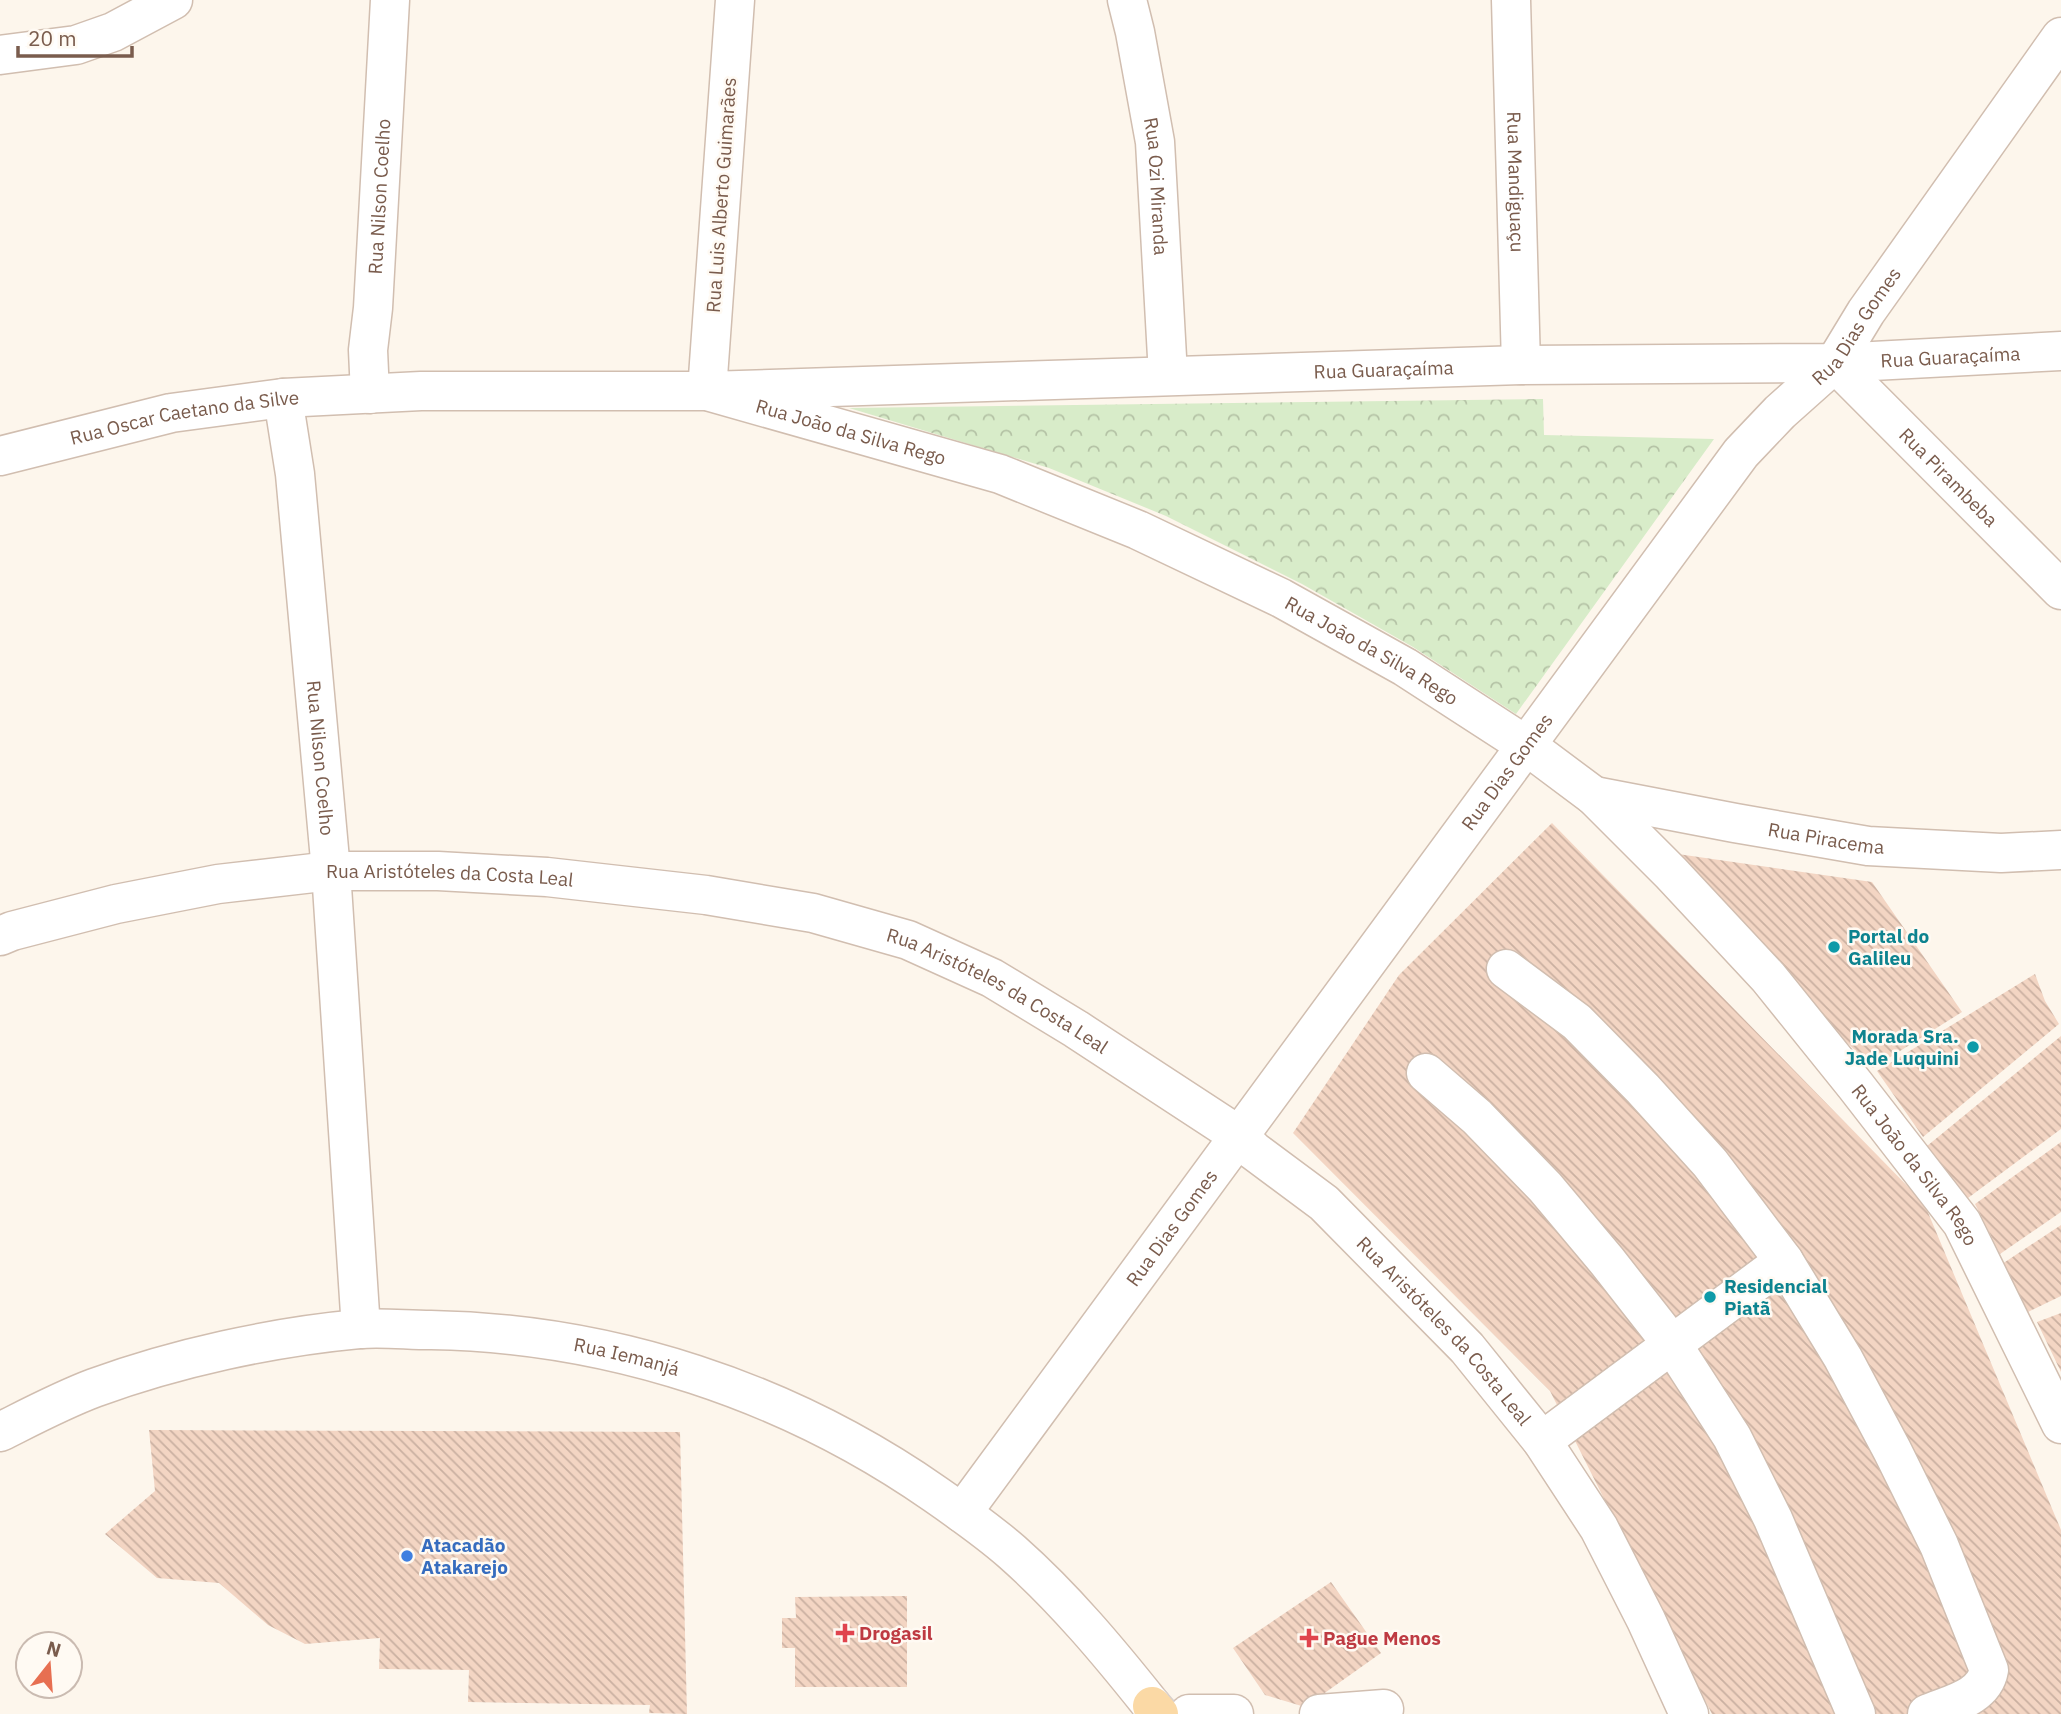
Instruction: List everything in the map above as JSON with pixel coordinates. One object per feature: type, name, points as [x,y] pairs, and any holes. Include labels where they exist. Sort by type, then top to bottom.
[{"type":"street","points":[[0,55],[76,45],[113,32],[173,0]]},
{"type":"street","name":"Rua Nilson Coelho","points":[[370,394],[368,350],[373,308],[390,0]]},
{"type":"street","name":"Rua Luis Alberto Guimarães","points":[[707,391],[735,0]]},
{"type":"street","name":"Rua Ozi Miranda","points":[[1127,0],[1155,142],[1168,375]]},
{"type":"street","name":"Rua Mandiguaçu","points":[[1511,0],[1521,365]]},
{"type":"street","name":"Rua Dias Gomes","points":[[962,1513],[1741,453],[1780,412],[1835,363],[1866,312],[2061,37]]},
{"type":"street","name":"Rua Guaraçaíma","points":[[707,391],[1521,365],[1835,363],[2061,351]]},
{"type":"street","name":"Rua Pirambeba","points":[[1835,363],[2061,590]]},
{"type":"street","name":"Rua João da Silva Rego","points":[[370,394],[421,391],[707,391],[1000,474],[1138,530],[1292,604],[1405,667],[1527,747],[1594,796],[1671,873],[1768,977],[1962,1223],[2061,1424]]},
{"type":"street","name":"Rua Oscar Caetano da Silve","points":[[0,456],[171,413],[283,398],[370,394]]},
{"type":"street","name":"Rua Nilson Coelho","points":[[283,398],[295,474],[331,871],[362,1329]]},
{"type":"street","name":"Rua Piracema","points":[[1594,796],[1868,846],[2001,853],[2061,850]]},
{"type":"street","name":"Rua Aristóteles da Costa Leal","points":[[0,936],[116,904],[218,884],[331,871],[438,871],[547,877],[706,895],[813,913],[908,940],[992,978],[1076,1029],[1238,1135],[1254,1151],[1324,1203],[1467,1348],[1542,1441],[1598,1528],[1646,1620],[1689,1714]]},
{"type":"street","points":[[1506,969],[1577,1022],[1710,1163],[1784,1261],[1843,1359],[1939,1545],[1989,1670],[1987,1680],[1974,1694],[1927,1714]]},
{"type":"street","points":[[1426,1073],[1477,1117],[1545,1187],[1672,1344],[1732,1437],[1773,1519],[1856,1714]]},
{"type":"street","points":[[1542,1441],[1784,1261]]},
{"type":"street","name":"Rua Iemanjá","points":[[0,1433],[92,1389],[172,1364],[258,1343],[362,1329],[464,1331],[552,1339],[626,1353],[701,1375],[786,1409],[860,1446],[911,1477],[1012,1552],[1100,1642],[1153,1712]]},
{"type":"street","points":[[1319,1714],[1384,1709]]},
{"type":"street","points":[[1189,1714],[1234,1714]]},
{"type":"green space","points":[[1543,399],[1544,435],[1714,439],[1516,714],[1413,647],[1302,584],[1166,516],[1049,468],[849,408]]},
{"type":"building","name":"Residencial Piatã","points":[[1552,823],[1924,1203],[2061,1530],[2061,1714],[1712,1714],[1550,1391],[1293,1133],[1399,975]]},
{"type":"building","name":"Portal do Galileu","points":[[1657,851],[1872,882],[1962,1012],[1873,1068]]},
{"type":"building","name":"Morada Sra. Jade Luquini","points":[[2035,974],[2045,1001],[2059,1024],[1923,1137],[1877,1071]]},
{"type":"building","points":[[2061,1036],[2061,1129],[1968,1198],[1927,1146]]},
{"type":"building","points":[[2061,1142],[2061,1212],[2000,1254],[1975,1204]]},
{"type":"building","points":[[2061,1225],[2061,1296],[2026,1313],[1999,1266]]},
{"type":"building","points":[[2061,1313],[2061,1372],[2037,1322]]},
{"type":"building","name":"Atacadão Atakarejo","points":[[149,1430],[680,1432],[687,1714],[649,1713],[650,1705],[468,1702],[469,1670],[379,1669],[380,1638],[305,1644],[268,1625],[219,1583],[157,1578],[105,1534],[155,1491]]},
{"type":"building","name":"Pague Menos","points":[[1331,1582],[1381,1653],[1305,1707],[1265,1695],[1233,1648]]},
{"type":"building","name":"Drogasil","points":[[907,1596],[907,1687],[795,1687],[795,1648],[782,1648],[782,1618],[796,1618],[795,1597]]},
{"type":"place","name":"Portal do Galileu","points":[[1834,947]]},
{"type":"place","name":"Morada Sra. Jade Luquini","points":[[1973,1047]]},
{"type":"place","name":"Residencial Piatã","points":[[1710,1297]]},
{"type":"place","name":"Atacadão Atakarejo","points":[[407,1556]]},
{"type":"place","name":"Drogasil","points":[[845,1633]]},
{"type":"place","name":"Pague Menos","points":[[1309,1638]]}]
